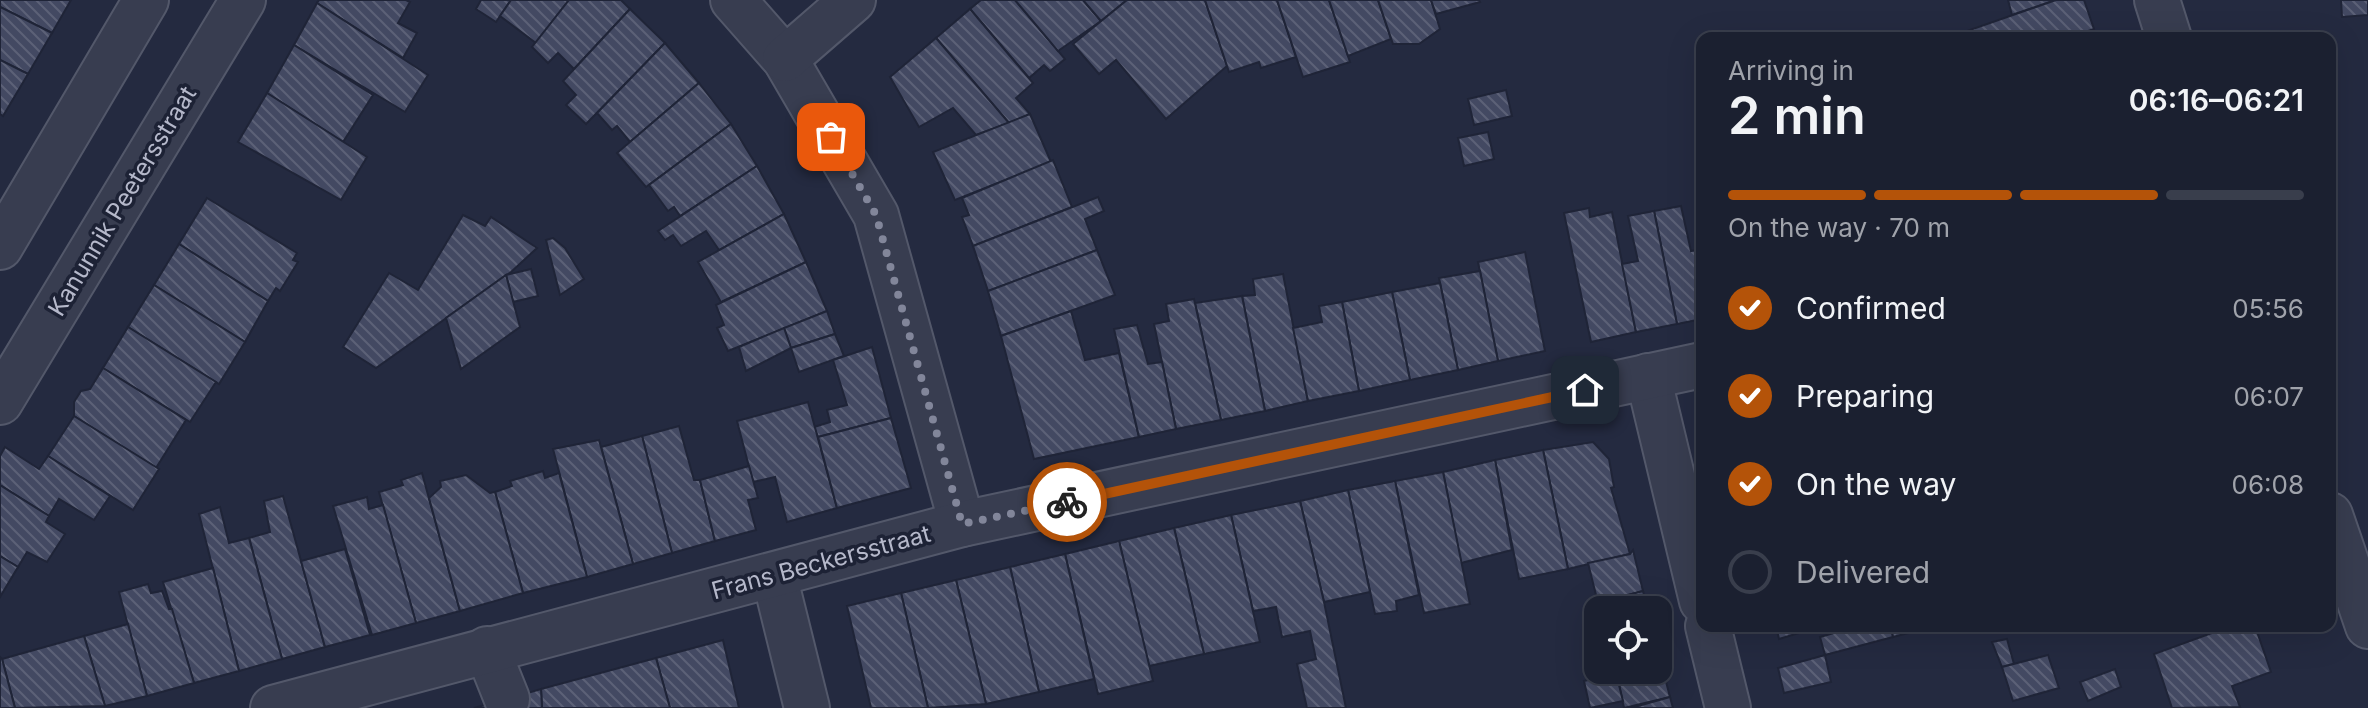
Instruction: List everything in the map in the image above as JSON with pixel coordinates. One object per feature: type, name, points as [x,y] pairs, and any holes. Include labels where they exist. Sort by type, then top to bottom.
[{"type":"street","points":[[0,247],[146,0]]},
{"type":"street","name":"Kanunnik Peetersstraat","points":[[0,402],[243,0]]},
{"type":"street","points":[[733,0],[785,59],[876,215],[962,524]]},
{"type":"street","points":[[785,59],[853,0]]},
{"type":"street","points":[[2157,0],[2167,32]]},
{"type":"street","name":"Frans Beckersstraat","points":[[273,708],[962,524],[1696,366]]},
{"type":"street","points":[[1648,376],[1696,576]]},
{"type":"street","points":[[2336,533],[2368,626]]},
{"type":"street","points":[[774,575],[807,708]]},
{"type":"street","points":[[1709,632],[1728,708]]},
{"type":"street","points":[[487,649],[507,699]]},
{"type":"building","points":[[0,0],[71,0],[52,33],[0,7]]},
{"type":"building","points":[[319,0],[406,0],[410,2],[398,23],[417,33],[403,58],[317,3]]},
{"type":"building","points":[[481,0],[511,0],[496,22],[476,9]]},
{"type":"building","points":[[511,0],[569,0],[536,43],[500,16]]},
{"type":"building","points":[[569,0],[621,0],[630,9],[574,69],[558,53],[548,63],[532,47]]},
{"type":"building","points":[[981,0],[1015,0],[1065,59],[1050,71],[1044,65],[1029,78],[970,9]]},
{"type":"building","points":[[1015,0],[1083,0],[1101,21],[1058,51]]},
{"type":"building","points":[[1083,0],[1127,0],[1101,21]]},
{"type":"building","points":[[1127,0],[1205,0],[1227,66],[1166,119],[1116,60],[1099,74],[1073,44]]},
{"type":"building","points":[[1205,0],[1277,0],[1296,57],[1261,68],[1259,62],[1229,72]]},
{"type":"building","points":[[1277,0],[1329,0],[1350,62],[1303,77]]},
{"type":"building","points":[[1329,0],[1378,0],[1391,39],[1348,56]]},
{"type":"building","points":[[1378,0],[1431,0],[1440,29],[1419,44],[1393,44]]},
{"type":"building","points":[[1431,0],[1479,0],[1480,2],[1436,14]]},
{"type":"building","points":[[2008,0],[2056,0],[2012,15]]},
{"type":"building","points":[[2056,0],[2084,0],[2094,29],[2085,32],[1964,32]]},
{"type":"building","points":[[2341,0],[2368,0],[2368,15],[2342,17]]},
{"type":"building","points":[[317,3],[428,75],[405,112],[294,45]]},
{"type":"building","points":[[0,7],[52,33],[28,74],[0,60]]},
{"type":"building","points":[[630,9],[665,43],[586,124],[566,105],[576,95],[563,81]]},
{"type":"building","points":[[970,9],[1033,83],[1016,98],[1030,114],[1009,123],[936,38]]},
{"type":"building","points":[[936,38],[1009,123],[976,135],[953,108],[919,127],[890,77]]},
{"type":"building","points":[[665,43],[699,83],[630,142],[617,126],[612,130],[597,113]]},
{"type":"building","points":[[294,45],[373,95],[343,142],[267,93]]},
{"type":"building","points":[[0,60],[28,74],[3,116],[0,114]]},
{"type":"building","points":[[699,83],[731,124],[646,187],[617,153]]},
{"type":"building","points":[[1506,90],[1512,116],[1474,125],[1468,99]]},
{"type":"building","points":[[267,93],[367,157],[341,200],[238,142]]},
{"type":"building","points":[[1030,114],[1051,162],[955,200],[933,152]]},
{"type":"building","points":[[731,124],[757,166],[680,216],[674,207],[668,211],[649,185]]},
{"type":"building","points":[[1488,132],[1494,159],[1464,166],[1458,138]]},
{"type":"building","points":[[1053,160],[1072,207],[973,246],[962,217],[969,215],[962,198]]},
{"type":"building","points":[[757,166],[784,214],[719,250],[706,231],[681,246],[673,235],[665,240],[658,231]]},
{"type":"building","points":[[1098,197],[1104,211],[1085,219],[1097,250],[988,291],[973,246]]},
{"type":"building","points":[[207,198],[297,253],[293,260],[298,262],[280,291],[276,288],[268,301],[179,244]]},
{"type":"building","points":[[1681,206],[1691,251],[1696,250],[1696,320],[1677,324],[1654,211]]},
{"type":"building","points":[[1589,208],[1590,217],[1612,212],[1636,332],[1591,342],[1564,213]]},
{"type":"building","points":[[1654,211],[1677,324],[1636,332],[1622,264],[1638,261],[1628,216]]},
{"type":"building","points":[[784,214],[806,262],[721,302],[698,262]]},
{"type":"building","points":[[463,215],[485,226],[491,217],[537,248],[511,272],[376,368],[343,347],[389,273],[418,290]]},
{"type":"building","points":[[553,238],[565,248],[584,279],[560,295],[546,240]]},
{"type":"building","points":[[179,244],[268,301],[245,342],[154,285]]},
{"type":"building","points":[[1097,250],[1115,295],[1001,336],[988,291]]},
{"type":"building","points":[[1525,252],[1545,351],[1498,361],[1478,262]]},
{"type":"building","points":[[806,262],[827,311],[728,351],[717,328],[724,325],[716,305]]},
{"type":"building","points":[[531,269],[538,296],[513,302],[506,275]]},
{"type":"building","points":[[1480,271],[1498,361],[1458,370],[1439,278]]},
{"type":"building","points":[[1283,274],[1308,401],[1265,411],[1242,296],[1255,295],[1253,279]]},
{"type":"building","points":[[506,275],[520,327],[461,369],[446,318]]},
{"type":"building","points":[[1440,283],[1458,370],[1410,380],[1392,292]]},
{"type":"building","points":[[154,285],[245,342],[219,384],[128,327]]},
{"type":"building","points":[[1392,292],[1410,380],[1359,391],[1342,302]]},
{"type":"building","points":[[1242,296],[1265,411],[1221,420],[1195,303]]},
{"type":"building","points":[[1194,299],[1221,420],[1176,429],[1154,324],[1169,321],[1166,304]]},
{"type":"building","points":[[1342,302],[1359,391],[1308,401],[1293,328],[1322,322],[1319,306]]},
{"type":"building","points":[[827,311],[835,334],[791,348],[784,328]]},
{"type":"building","points":[[1071,311],[1085,360],[1119,353],[1139,437],[1034,459],[1001,336]]},
{"type":"building","points":[[1137,325],[1148,364],[1162,362],[1176,429],[1139,437],[1114,329]]},
{"type":"building","points":[[128,327],[216,382],[190,422],[103,368]]},
{"type":"building","points":[[784,328],[791,348],[746,371],[739,347]]},
{"type":"building","points":[[835,334],[844,356],[799,372],[791,348]]},
{"type":"building","points":[[872,347],[891,418],[818,437],[814,427],[830,422],[827,410],[847,405],[833,360]]},
{"type":"building","points":[[103,368],[186,420],[156,468],[74,416],[74,402],[81,391],[90,389]]},
{"type":"building","points":[[808,402],[837,508],[787,522],[775,477],[753,482],[737,421]]},
{"type":"building","points":[[74,416],[159,469],[133,510],[48,456]]},
{"type":"building","points":[[891,418],[911,488],[837,508],[818,437]]},
{"type":"building","points":[[679,426],[694,480],[700,480],[715,541],[672,553],[642,436]]},
{"type":"building","points":[[642,436],[672,553],[633,564],[601,447]]},
{"type":"building","points":[[599,440],[633,564],[587,577],[553,449]]},
{"type":"building","points":[[1593,442],[1609,459],[1614,487],[1611,488],[1630,554],[1568,569],[1543,450]]},
{"type":"building","points":[[5,447],[39,469],[48,456],[110,496],[94,520],[59,499],[49,516],[0,485],[0,456]]},
{"type":"building","points":[[1543,450],[1568,569],[1519,579],[1495,460]]},
{"type":"building","points":[[1495,460],[1512,550],[1461,563],[1443,472]]},
{"type":"building","points":[[749,466],[758,498],[748,500],[756,530],[715,541],[700,480]]},
{"type":"building","points":[[543,471],[545,478],[559,473],[587,577],[523,593],[495,492],[512,486],[510,481]]},
{"type":"building","points":[[1443,472],[1470,604],[1424,613],[1395,481]]},
{"type":"building","points":[[422,473],[460,611],[416,623],[379,492],[403,485],[401,480]]},
{"type":"building","points":[[466,475],[490,493],[495,492],[523,593],[460,611],[429,498],[441,487],[440,481]]},
{"type":"building","points":[[1395,481],[1419,595],[1396,601],[1397,611],[1375,614],[1348,490]]},
{"type":"building","points":[[0,485],[49,516],[46,522],[65,534],[47,562],[27,552],[18,567],[0,556]]},
{"type":"building","points":[[1348,490],[1370,592],[1324,602],[1300,501]]},
{"type":"building","points":[[283,496],[325,647],[282,659],[249,538],[270,532],[264,501]]},
{"type":"building","points":[[367,497],[369,509],[383,505],[416,623],[372,635],[333,506]]},
{"type":"building","points":[[1300,501],[1346,708],[1307,708],[1297,664],[1316,659],[1310,631],[1282,637],[1276,607],[1253,611],[1231,515]]},
{"type":"building","points":[[220,507],[229,543],[249,538],[282,659],[239,671],[199,514]]},
{"type":"building","points":[[1231,515],[1260,642],[1204,654],[1174,528]]},
{"type":"building","points":[[1174,528],[1204,654],[1149,666],[1119,541]]},
{"type":"building","points":[[1119,541],[1153,681],[1098,694],[1065,554]]},
{"type":"building","points":[[345,549],[370,635],[325,647],[301,561]]},
{"type":"building","points":[[1633,550],[1643,591],[1624,596],[1596,596],[1588,563],[1630,554]]},
{"type":"building","points":[[1065,554],[1094,679],[1039,692],[1010,567]]},
{"type":"building","points":[[0,556],[18,567],[0,597]]},
{"type":"building","points":[[1010,567],[1039,692],[986,704],[956,580]]},
{"type":"building","points":[[213,568],[239,671],[194,683],[163,582]]},
{"type":"building","points":[[956,580],[986,704],[928,708],[901,593]]},
{"type":"building","points":[[148,584],[151,593],[162,591],[169,609],[172,609],[194,683],[147,696],[119,592]]},
{"type":"building","points":[[1643,591],[1644,596],[1624,596]]},
{"type":"building","points":[[901,593],[928,708],[871,708],[847,606]]},
{"type":"building","points":[[128,624],[147,696],[105,706],[84,636]]},
{"type":"building","points":[[1777,632],[1802,632],[1779,639]]},
{"type":"building","points":[[1837,632],[1892,632],[1893,637],[1825,655],[1820,637]]},
{"type":"building","points":[[1892,632],[1912,632],[1893,637]]},
{"type":"building","points":[[2214,632],[2257,632],[2271,672],[2232,686],[2240,707],[2172,708],[2154,654]]},
{"type":"building","points":[[84,636],[105,706],[15,708],[2,659]]},
{"type":"building","points":[[2007,639],[2014,664],[2002,667],[1992,642]]},
{"type":"building","points":[[723,640],[739,708],[670,708],[656,658]]},
{"type":"building","points":[[1825,655],[1831,682],[1784,693],[1778,668]]},
{"type":"building","points":[[2048,655],[2059,688],[2013,701],[2002,667]]},
{"type":"building","points":[[0,657],[2,659],[15,708],[0,708]]},
{"type":"building","points":[[656,658],[670,708],[542,708],[541,689]]},
{"type":"building","points":[[2115,669],[2121,687],[2088,701],[2080,682]]},
{"type":"building","points":[[1585,684],[1619,684],[1623,701],[1590,708]]},
{"type":"building","points":[[1619,684],[1667,684],[1670,697],[1624,708]]},
{"type":"building","points":[[541,689],[542,708],[474,708],[507,699]]},
{"type":"building","points":[[1670,697],[1673,708],[1631,708]]},
{"type":"way so far","points":[[831,137],[876,215],[962,524],[1067,502]]},
{"type":"route","points":[[1067,502],[1585,390]]}]
